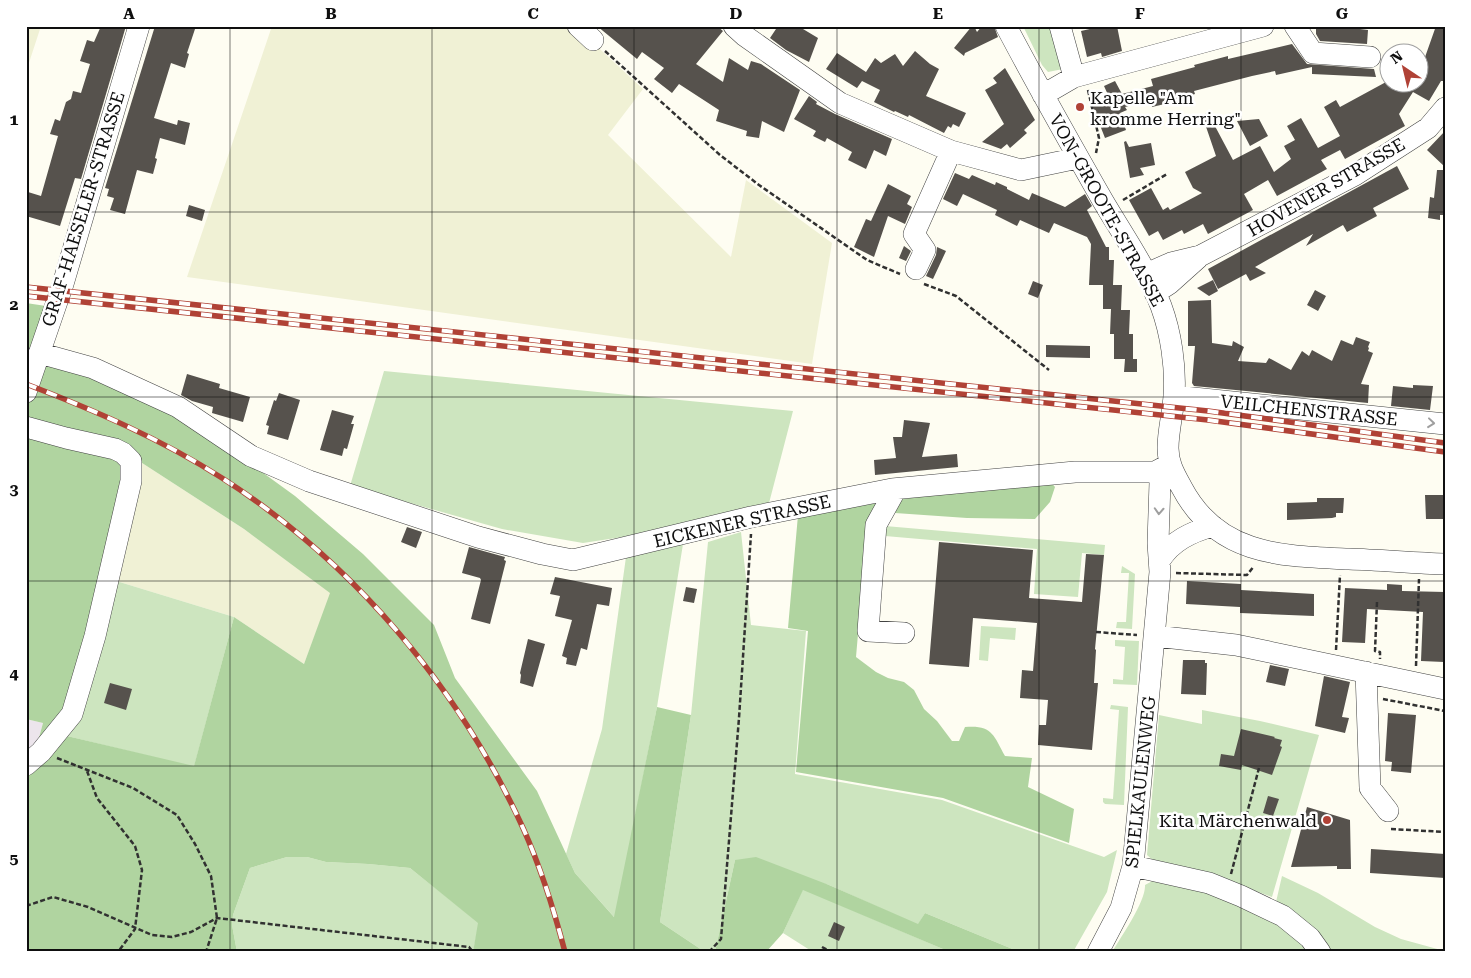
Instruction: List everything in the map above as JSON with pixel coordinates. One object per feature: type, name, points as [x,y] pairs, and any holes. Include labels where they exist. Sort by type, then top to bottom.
[{"type":"street","name":"GRAF-HAESELER-STRASSE","points":[[26,392],[63,284],[139,26]]},
{"type":"street","points":[[734,26],[745,36],[840,103],[952,151],[1021,170],[1078,158]]},
{"type":"street","name":"VON-GROOTE-STRASSE","points":[[1006,26],[1078,158],[1156,293],[1167,323],[1172,358],[1174,396],[1168,446],[1170,464]]},
{"type":"street","points":[[1060,26],[1079,76]]},
{"type":"street","points":[[1043,95],[1079,76],[1263,26]]},
{"type":"street","points":[[1296,26],[1313,53],[1370,57]]},
{"type":"street","name":"HOVENER STRASSE","points":[[1146,274],[1171,263],[1200,256],[1356,175],[1428,128],[1445,108]]},
{"type":"street","points":[[912,275],[925,250],[914,234],[952,151]]},
{"type":"street","name":"HOVENER STRASSE","points":[[1156,293],[1200,256]]},
{"type":"street","name":"EICKENER STRASSE","points":[[39,353],[93,368],[178,407],[251,456],[309,481],[478,537],[573,560],[751,517],[896,489],[1075,472],[1155,472],[1170,464]]},
{"type":"street","name":"VEILCHENSTRASSE","points":[[1174,396],[1445,424]]},
{"type":"street","points":[[26,427],[116,449],[131,461],[131,481],[95,636],[72,714],[34,758]]},
{"type":"street","points":[[1170,464],[1186,496],[1199,515],[1234,540],[1256,550],[1340,559],[1445,564]]},
{"type":"street","name":"SPIELKAULENWEG","points":[[1098,952],[1121,908],[1133,866],[1160,566],[1158,543],[1160,482],[1170,464]]},
{"type":"street","points":[[896,489],[876,525],[868,631],[904,633]]},
{"type":"street","points":[[1160,566],[1166,550],[1199,530],[1213,526]]},
{"type":"street","points":[[1155,636],[1236,645],[1445,689]]},
{"type":"street","points":[[1373,674],[1367,696],[1370,788],[1388,811]]},
{"type":"street","points":[[1133,866],[1177,877],[1209,882],[1227,890],[1282,916],[1310,938],[1320,952]]},
{"type":"path","points":[[586,33],[720,155],[751,179],[867,260],[912,275],[956,296],[1049,370]]},
{"type":"path","points":[[1079,76],[1099,138],[1091,179]]},
{"type":"path","points":[[1108,209],[1167,174]]},
{"type":"path","points":[[709,952],[721,939],[751,554],[751,517]]},
{"type":"path","points":[[1160,566],[1247,575],[1266,551]]},
{"type":"path","points":[[1336,666],[1340,559]]},
{"type":"path","points":[[1415,682],[1420,563]]},
{"type":"path","points":[[1373,674],[1380,652],[1375,652],[1377,602]]},
{"type":"path","points":[[1096,632],[1155,636]]},
{"type":"path","points":[[1367,696],[1445,711]]},
{"type":"path","points":[[34,758],[87,771],[133,788],[177,815],[195,844],[211,876],[217,918],[206,952]]},
{"type":"path","points":[[1227,890],[1259,768]]},
{"type":"path","points":[[87,771],[97,798],[135,846],[142,870],[134,929],[118,952]]},
{"type":"path","points":[[1388,811],[1387,829],[1445,832]]},
{"type":"path","points":[[26,906],[53,897],[88,907],[152,936],[172,937],[191,932],[217,918],[469,947],[474,952]]},
{"type":"path","points":[[822,947],[831,952]]},
{"type":"shaded area","points":[[26,719],[43,723],[37,745],[26,757]]},
{"type":"green space","points":[[26,26],[41,26],[26,72]]},
{"type":"green space","points":[[272,26],[575,26],[643,89],[608,135],[731,257],[746,180],[832,243],[812,364],[187,277]]},
{"type":"green space","points":[[1023,26],[1051,26],[1063,69],[1048,72],[1042,65]]},
{"type":"green space","points":[[26,303],[46,306],[34,358],[85,374],[193,422],[295,496],[363,554],[434,625],[455,678],[537,791],[575,873],[614,917],[657,707],[691,715],[660,922],[705,952],[473,952],[478,923],[410,868],[326,862],[307,857],[287,857],[250,868],[233,915],[232,925],[237,952],[26,952],[26,757],[37,745],[43,723],[26,719]],"holes":[[[139,461],[244,529],[330,593],[304,664],[234,617],[194,766],[67,736]]]},
{"type":"green space","points":[[384,371],[793,411],[768,507],[629,536],[583,543],[502,529],[350,486]]},
{"type":"green space","points":[[139,461],[244,529],[331,593],[304,664],[234,617],[113,580]]},
{"type":"green space","points":[[1050,481],[1055,487],[1050,502],[1035,519],[967,518],[895,513],[902,499]]},
{"type":"green space","points":[[878,503],[867,530],[856,657],[876,672],[888,678],[904,682],[914,690],[924,709],[937,721],[952,741],[959,741],[965,727],[986,729],[991,732],[1005,756],[1032,758],[1028,787],[1074,809],[1069,843],[943,798],[796,772],[808,631],[788,628],[798,515]]},
{"type":"green space","points":[[885,526],[1105,545],[1104,555],[1082,553],[1078,597],[1034,594],[1037,549],[885,536]]},
{"type":"green space","points":[[741,532],[751,625],[806,631],[795,774],[942,800],[1104,857],[1117,850],[1107,892],[1073,952],[1020,952],[925,913],[918,925],[829,885],[735,860],[715,952],[705,952],[660,922],[691,715],[708,542]]},
{"type":"green space","points":[[683,544],[657,707],[615,918],[575,873],[566,854],[602,729],[626,557]]},
{"type":"green space","points":[[1122,566],[1135,574],[1132,629],[1116,628],[1117,622],[1126,622],[1129,573],[1121,573]]},
{"type":"green space","points":[[113,580],[234,617],[194,767],[67,736]]},
{"type":"green space","points":[[981,626],[1016,628],[1015,640],[990,638],[988,661],[979,660]]},
{"type":"green space","points":[[1115,640],[1139,641],[1137,685],[1113,684],[1113,679],[1123,680],[1125,647],[1115,646]]},
{"type":"green space","points":[[1111,705],[1128,707],[1124,805],[1105,804],[1103,802],[1103,798],[1113,799],[1119,710],[1110,709]]},
{"type":"green space","points":[[1202,710],[1319,735],[1272,897],[1197,870],[1155,862],[1147,855],[1159,715],[1202,724]]},
{"type":"green space","points":[[287,857],[307,857],[326,862],[410,868],[479,923],[473,952],[237,952],[232,925],[233,915],[250,868]]},
{"type":"green space","points":[[756,857],[829,885],[918,924],[925,913],[1020,952],[950,952],[803,890],[783,933],[766,952],[715,952],[735,860]]},
{"type":"green space","points":[[1282,876],[1318,893],[1375,927],[1401,939],[1441,950],[1439,952],[1331,952],[1276,902]]},
{"type":"green space","points":[[1156,879],[1173,880],[1253,909],[1281,923],[1311,952],[1112,952],[1142,900],[1145,885]]},
{"type":"green space","points":[[803,889],[950,952],[813,952],[783,933]]},
{"type":"building","points":[[101,26],[126,26],[81,179],[75,178],[60,226],[26,216],[28,192],[41,196],[58,136],[50,134],[55,119],[60,121],[66,102],[71,99],[73,91],[81,93],[90,64],[80,61],[87,40],[94,42]]},
{"type":"building","points":[[155,26],[196,26],[187,53],[189,54],[185,68],[171,63],[154,118],[177,125],[178,120],[190,123],[185,145],[160,138],[153,174],[137,170],[125,214],[110,210],[114,198],[107,196],[109,189],[105,188]]},
{"type":"building","points":[[597,26],[717,26],[723,31],[696,64],[723,82],[729,58],[748,70],[751,61],[761,64],[800,90],[784,132],[762,121],[759,138],[746,136],[747,131],[716,121],[719,110],[679,84],[672,93],[654,79],[664,68],[642,52],[637,59]]},
{"type":"building","points":[[778,26],[798,26],[818,38],[809,62],[786,50],[770,38]]},
{"type":"building","points":[[974,26],[977,32],[982,26],[994,26],[998,37],[965,53],[964,56],[954,48]]},
{"type":"building","points":[[1103,26],[1117,26],[1122,51],[1102,57],[1101,53],[1087,57],[1081,31]]},
{"type":"building","points":[[1316,26],[1360,26],[1360,29],[1368,30],[1367,44],[1320,41],[1316,34]]},
{"type":"building","points":[[1436,26],[1445,26],[1445,81],[1441,81],[1429,101],[1413,92],[1428,92],[1428,49]]},
{"type":"building","points":[[1292,44],[1307,64],[1374,69],[1376,77],[1312,74],[1312,67],[1276,75],[1275,71],[1252,76],[1194,91],[1195,94],[1189,96],[1190,98],[1152,107],[1151,100],[1125,107],[1127,110],[1120,113],[1126,130],[1105,138],[1092,105],[1109,97],[1104,86],[1115,81],[1122,94],[1153,86],[1151,79],[1195,67],[1194,65],[1228,56],[1228,59]]},
{"type":"building","points":[[915,51],[939,69],[926,96],[966,113],[959,127],[953,124],[951,128],[948,126],[944,133],[909,115],[908,117],[894,112],[874,102],[880,90],[862,81],[857,88],[826,69],[837,53],[866,72],[875,58],[881,63],[895,54],[903,66]]},
{"type":"building","points":[[1005,68],[1035,120],[1024,130],[1027,133],[1010,148],[1007,144],[1001,149],[982,142],[1004,124],[985,90],[997,83],[993,78]]},
{"type":"building","points":[[1378,86],[1378,92],[1413,92],[1399,114],[1405,126],[1345,159],[1340,150],[1321,160],[1327,169],[1277,196],[1268,180],[1244,194],[1253,210],[1208,234],[1203,224],[1184,234],[1182,230],[1163,240],[1158,231],[1149,236],[1129,200],[1151,188],[1163,210],[1168,207],[1170,210],[1202,193],[1193,188],[1185,172],[1216,156],[1202,115],[1208,113],[1233,160],[1260,146],[1274,172],[1291,159],[1284,146],[1295,140],[1287,126],[1301,118],[1318,148],[1340,136],[1324,107],[1336,100],[1340,107]]},
{"type":"building","points":[[809,96],[817,102],[816,104],[835,114],[892,139],[886,156],[874,150],[866,169],[848,160],[852,152],[827,138],[825,142],[813,136],[816,131],[794,119]]},
{"type":"building","points":[[1259,119],[1268,136],[1250,146],[1237,121]]},
{"type":"building","points":[[1445,131],[1445,167],[1427,150]]},
{"type":"building","points":[[1126,141],[1129,147],[1151,143],[1155,165],[1140,168],[1144,175],[1130,178],[1124,142]]},
{"type":"building","points":[[1397,166],[1409,189],[1373,208],[1377,216],[1347,232],[1343,225],[1306,246],[1313,234],[1255,267],[1266,273],[1250,281],[1246,274],[1218,289],[1208,269]]},
{"type":"building","points":[[1437,170],[1445,170],[1445,215],[1440,215],[1440,220],[1428,218],[1430,197],[1434,198]]},
{"type":"building","points":[[955,173],[969,179],[972,175],[995,185],[996,182],[1029,200],[1032,193],[1065,207],[1085,194],[1092,206],[1087,210],[1106,247],[1109,247],[1109,260],[1114,260],[1113,285],[1122,285],[1121,310],[1130,310],[1129,334],[1133,334],[1133,359],[1137,359],[1137,372],[1124,372],[1125,359],[1114,359],[1114,334],[1110,334],[1111,309],[1103,309],[1103,285],[1089,285],[1091,244],[1087,237],[1054,223],[1049,233],[1020,220],[1017,226],[995,215],[997,210],[963,194],[957,206],[943,199]]},
{"type":"building","points":[[888,184],[911,196],[907,204],[912,207],[905,224],[888,216],[874,257],[854,247],[866,219],[871,221]]},
{"type":"building","points":[[189,205],[205,210],[202,221],[186,216]]},
{"type":"building","points":[[904,246],[911,251],[906,261],[899,258]]},
{"type":"building","points":[[937,247],[946,251],[933,279],[926,276],[936,255]]},
{"type":"building","points":[[1213,280],[1218,291],[1209,296],[1197,288]]},
{"type":"building","points":[[1033,281],[1043,285],[1038,298],[1028,294]]},
{"type":"building","points":[[1315,290],[1326,296],[1318,311],[1307,305]]},
{"type":"building","points":[[1211,300],[1212,343],[1232,346],[1233,341],[1244,347],[1238,361],[1266,363],[1269,358],[1291,370],[1302,351],[1309,356],[1312,350],[1332,361],[1341,340],[1353,345],[1356,337],[1370,342],[1368,351],[1373,353],[1361,384],[1369,385],[1368,403],[1194,386],[1192,383],[1195,346],[1188,346],[1188,301]]},
{"type":"building","points":[[1046,345],[1090,346],[1090,358],[1046,357]]},
{"type":"building","points":[[187,374],[220,384],[219,388],[250,397],[243,422],[212,413],[213,407],[192,401],[181,395]]},
{"type":"building","points":[[1413,385],[1433,386],[1430,410],[1391,406],[1393,386],[1413,388]]},
{"type":"building","points":[[279,393],[300,400],[288,440],[267,434],[269,426],[266,425],[274,400],[276,401]]},
{"type":"building","points":[[332,410],[354,416],[351,424],[354,424],[347,449],[344,448],[342,456],[320,450]]},
{"type":"building","points":[[904,420],[930,423],[922,457],[957,454],[958,467],[875,475],[874,460],[896,458],[893,437],[902,437]]},
{"type":"building","points":[[1425,495],[1445,495],[1445,519],[1426,519]]},
{"type":"building","points":[[1317,498],[1344,498],[1343,513],[1336,513],[1336,517],[1332,518],[1287,520],[1287,503],[1317,502]]},
{"type":"building","points":[[407,527],[422,532],[416,548],[401,542]]},
{"type":"building","points":[[939,542],[1033,550],[1029,598],[1082,602],[1086,554],[1104,555],[1095,649],[1094,683],[1098,683],[1092,750],[1038,745],[1039,725],[1046,725],[1048,700],[1020,698],[1022,670],[1033,671],[1037,623],[973,618],[969,667],[929,664]]},
{"type":"building","points":[[469,547],[505,557],[504,560],[506,561],[490,624],[471,619],[481,580],[480,578],[462,573]]},
{"type":"building","points":[[555,577],[612,588],[609,606],[597,604],[587,650],[581,648],[576,666],[566,664],[567,658],[562,656],[572,620],[555,616],[560,596],[550,594]]},
{"type":"building","points":[[1187,581],[1241,584],[1241,590],[1314,594],[1314,616],[1240,613],[1240,607],[1186,604]]},
{"type":"building","points":[[1387,584],[1402,585],[1402,591],[1445,592],[1444,662],[1421,661],[1423,612],[1367,609],[1365,643],[1342,642],[1345,588],[1387,590]]},
{"type":"building","points":[[686,587],[697,589],[694,603],[683,601]]},
{"type":"building","points":[[528,639],[545,644],[533,687],[520,683],[520,673]]},
{"type":"building","points":[[1183,660],[1205,660],[1205,663],[1207,663],[1206,695],[1181,694]]},
{"type":"building","points":[[1270,665],[1289,669],[1285,686],[1266,682]]},
{"type":"building","points":[[1324,676],[1350,682],[1342,717],[1349,718],[1345,733],[1315,726]]},
{"type":"building","points":[[110,683],[132,689],[126,710],[104,703]]},
{"type":"building","points":[[1388,713],[1416,715],[1411,773],[1391,771],[1392,762],[1385,761]]},
{"type":"building","points":[[1241,729],[1282,740],[1280,746],[1282,747],[1272,775],[1242,765],[1241,770],[1219,766],[1221,754],[1234,756]]},
{"type":"building","points":[[1268,796],[1279,799],[1273,816],[1263,813]]},
{"type":"building","points":[[1307,807],[1350,820],[1351,869],[1337,869],[1337,866],[1291,867]]},
{"type":"building","points":[[1371,849],[1445,854],[1445,878],[1370,873]]},
{"type":"building","points":[[834,922],[845,927],[839,941],[828,936]]},
{"type":"railway","points":[[26,287],[1208,411],[1445,443]]},
{"type":"railway","points":[[26,296],[1208,420],[1445,452]]},
{"type":"railway","points":[[26,384],[127,426],[222,478],[270,511],[315,548],[358,588],[397,631],[434,677],[467,725],[497,776],[536,858],[565,952]]},
{"type":"place","name":"Kapelle \"Am kromme Herring\"","points":[[1080,107]]},
{"type":"place","name":"Kita Märchenwald","points":[[1327,820]]}]
